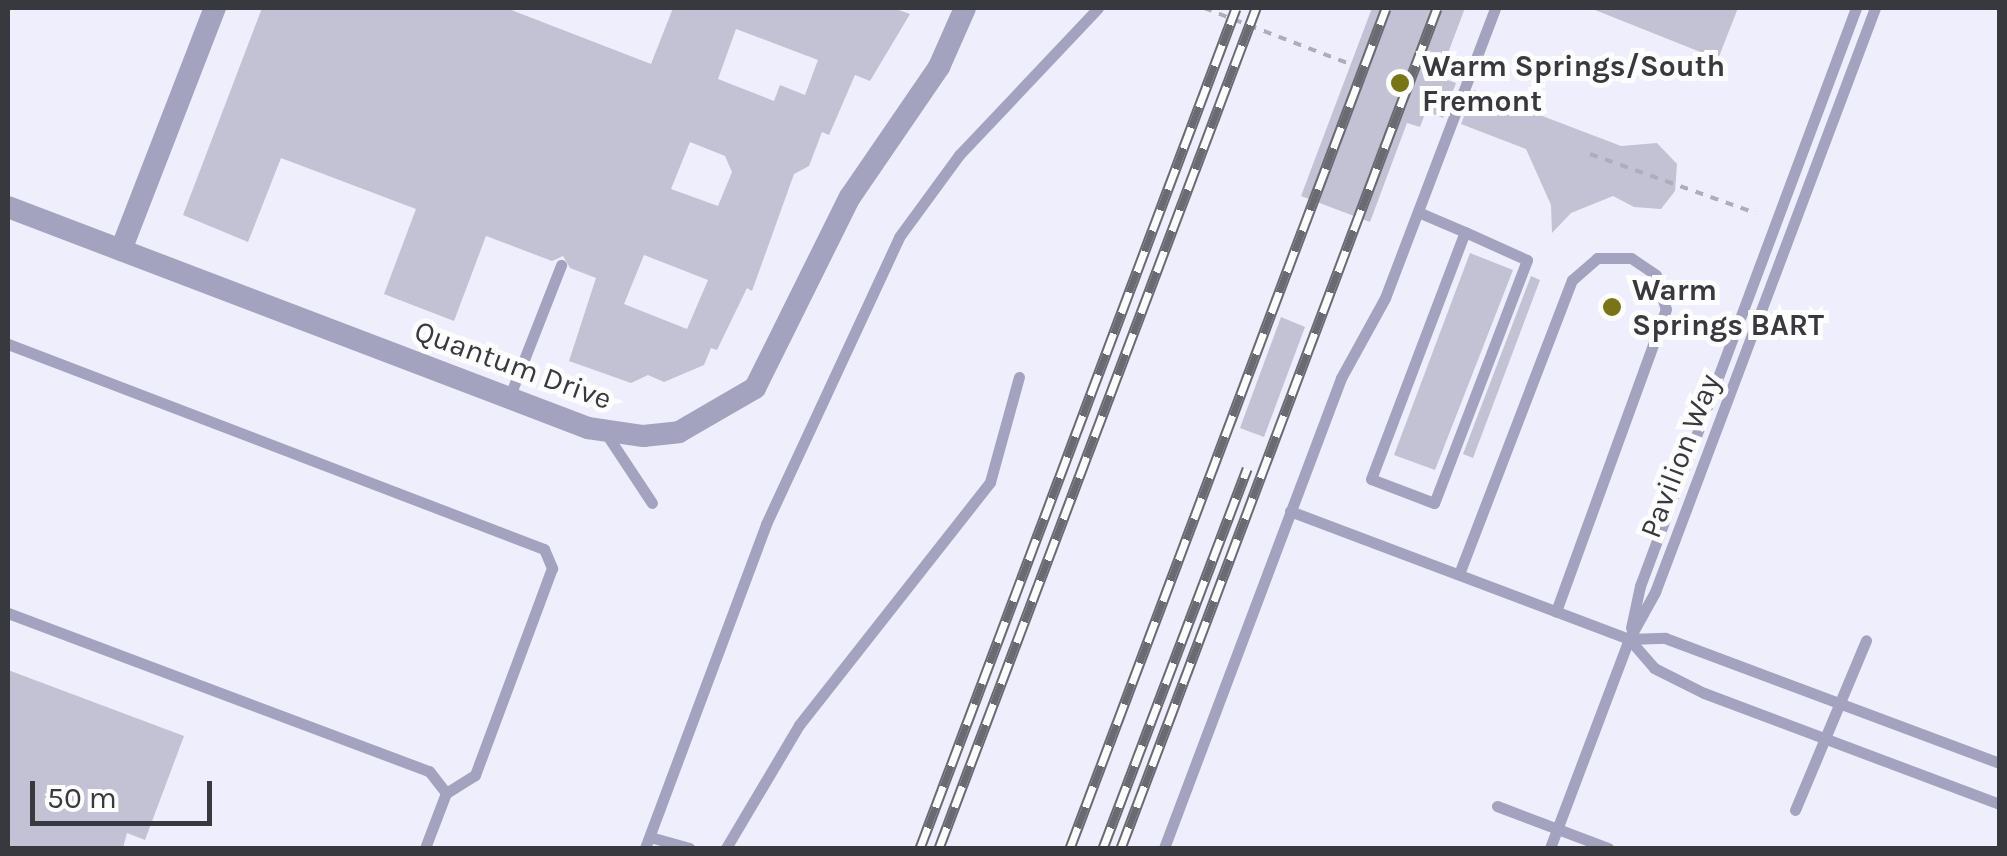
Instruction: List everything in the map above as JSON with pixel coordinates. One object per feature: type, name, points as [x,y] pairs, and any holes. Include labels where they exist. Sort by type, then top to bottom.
[{"type":"street","points":[[122,250],[215,8]]},
{"type":"street","name":"Quantum Drive","points":[[8,207],[605,432],[678,432],[755,388],[850,197],[940,66],[964,8]]},
{"type":"lane","points":[[689,848],[648,843],[766,524],[899,238],[959,155],[1098,8]]},
{"type":"lane","points":[[1164,848],[1341,378],[1380,310],[1495,8]]},
{"type":"lane","name":"Pavilion Way","points":[[1629,639],[1640,586],[1856,8]]},
{"type":"lane","name":"Pavilion Way","points":[[1550,848],[1629,639],[1655,592],[1876,8]]},
{"type":"lane","points":[[1418,212],[1465,232],[1528,260],[1434,503],[1371,479],[1465,232]]},
{"type":"lane","points":[[1459,574],[1572,280],[1597,258],[1632,258],[1656,275],[1666,309],[1556,612]]},
{"type":"lane","points":[[510,398],[560,264]]},
{"type":"lane","points":[[8,344],[544,549],[552,568],[475,776],[446,794],[426,848]]},
{"type":"lane","points":[[726,848],[799,725],[990,482],[1019,377]]},
{"type":"lane","points":[[605,432],[652,503]]},
{"type":"lane","points":[[1290,511],[1629,639],[1665,638],[2000,763]]},
{"type":"lane","points":[[8,613],[429,771],[446,794]]},
{"type":"lane","points":[[1629,639],[1654,668],[2000,804]]},
{"type":"lane","points":[[1795,810],[1822,737],[1841,705],[1866,640]]},
{"type":"lane","points":[[1497,806],[1608,848]]},
{"type":"path","points":[[1204,8],[1350,64]]},
{"type":"path","points":[[1590,154],[1756,213]]},
{"type":"building","points":[[262,8],[506,8],[651,64],[673,8],[893,8],[910,14],[870,81],[855,75],[829,135],[822,132],[809,166],[794,174],[752,291],[747,288],[717,350],[711,348],[704,365],[664,382],[648,375],[631,383],[569,361],[596,278],[570,268],[563,256],[552,261],[486,236],[454,321],[384,294],[416,209],[281,158],[248,242],[183,215]],"holes":[[[736,29],[818,60],[805,95],[780,85],[774,101],[718,79]],[[690,142],[725,156],[732,172],[718,206],[671,189]],[[644,255],[708,280],[687,329],[624,304]]]},
{"type":"building","points":[[1372,8],[1465,8],[1439,77],[1456,83],[1443,118],[1426,111],[1420,127],[1407,123],[1370,222],[1301,196]]},
{"type":"building","points":[[1590,8],[1738,8],[1718,59]]},
{"type":"building","points":[[1474,90],[1621,146],[1657,143],[1677,164],[1675,191],[1661,209],[1634,207],[1613,196],[1571,213],[1552,233],[1551,205],[1526,149],[1461,124]]},
{"type":"building","points":[[1470,253],[1513,270],[1435,470],[1394,455]]},
{"type":"building","points":[[1531,276],[1540,280],[1473,458],[1463,454]]},
{"type":"building","points":[[1281,317],[1305,327],[1264,437],[1240,428]]},
{"type":"building","points":[[8,670],[184,736],[145,840],[127,833],[123,848],[8,848]]},
{"type":"railway","points":[[920,848],[1236,8]]},
{"type":"railway","points":[[939,848],[1256,8]]},
{"type":"railway","points":[[1070,848],[1386,8]]},
{"type":"railway","points":[[1121,848],[1437,8]]},
{"type":"railway","points":[[1103,848],[1247,468]]},
{"type":"place","name":"Warm Springs/South Fremont","points":[[1400,83]]},
{"type":"place","name":"Warm Springs BART","points":[[1612,307]]}]
